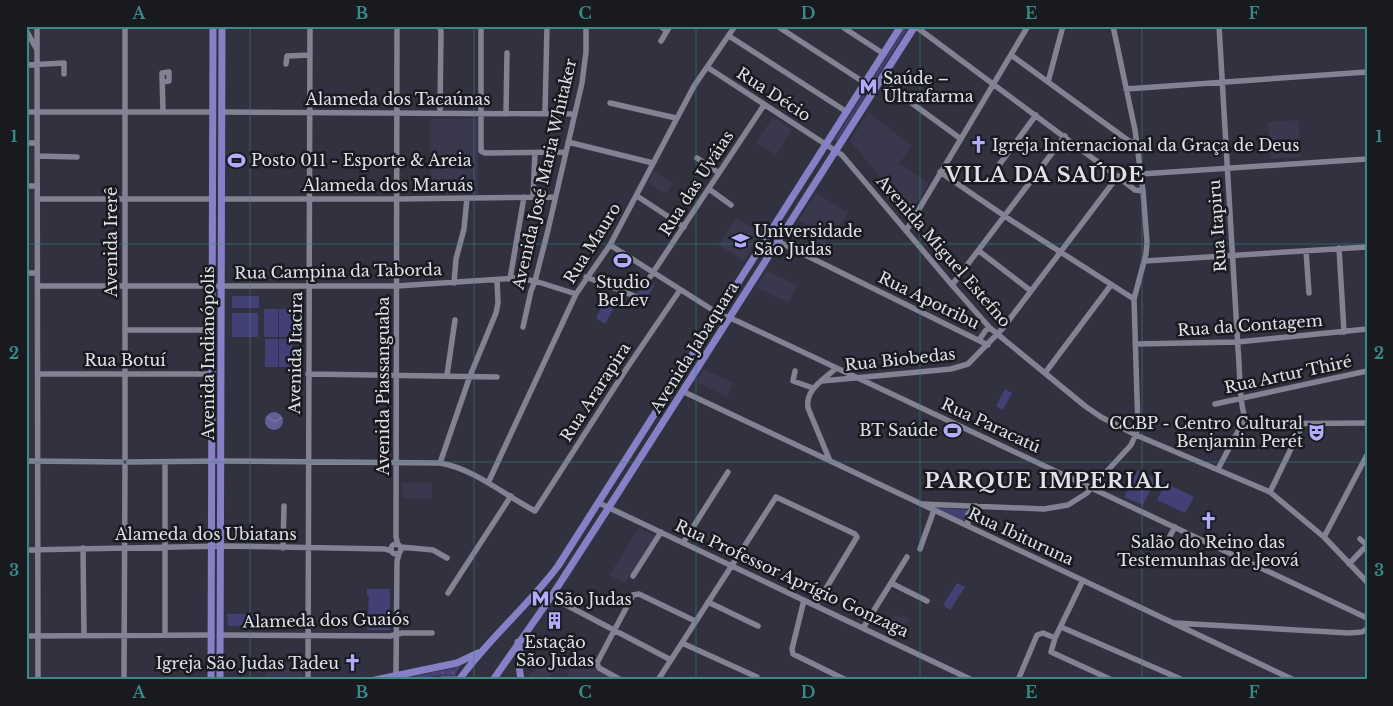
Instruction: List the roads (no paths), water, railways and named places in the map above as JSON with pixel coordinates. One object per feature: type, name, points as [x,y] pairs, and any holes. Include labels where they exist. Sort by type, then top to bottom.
[{"type":"main road","name":"Avenida Indianópolis","points":[[213,26],[213,547],[216,635],[220,680]]},
{"type":"main road","name":"Avenida Indianópolis","points":[[212,680],[221,547],[222,26]]},
{"type":"main road","name":"Avenida Jabaquara","points":[[442,680],[461,679],[490,643],[552,574],[902,26]]},
{"type":"main road","name":"Avenida Jabaquara","points":[[493,680],[551,597],[915,26]]},
{"type":"main road","points":[[518,642],[521,652],[519,666],[521,680]]},
{"type":"main road","name":"Avenida Jabaquara","points":[[375,680],[457,663],[472,657],[490,643]]},
{"type":"street","points":[[38,680],[37,26],[44,26]]},
{"type":"street","name":"Avenida Irerê","points":[[124,680],[125,26]]},
{"type":"street","name":"Avenida Itacira","points":[[308,680],[310,26]]},
{"type":"street","name":"Avenida Piassanguaba","points":[[395,549],[397,26]]},
{"type":"street","points":[[439,26],[441,31],[440,112]]},
{"type":"street","points":[[481,26],[480,148],[482,152],[566,152]]},
{"type":"street","points":[[545,113],[547,26]]},
{"type":"street","name":"Avenida José Maria Whitaker","points":[[523,327],[575,114],[585,63],[586,26]]},
{"type":"street","points":[[660,26],[669,29],[661,41]]},
{"type":"street","name":"Rua Mauro","points":[[488,483],[576,294],[610,245],[676,118],[735,26]]},
{"type":"street","points":[[778,26],[865,83]]},
{"type":"street","points":[[841,26],[884,54]]},
{"type":"street","points":[[915,26],[1135,190],[1143,191]]},
{"type":"street","points":[[906,231],[1028,26]]},
{"type":"street","points":[[1048,82],[1064,26]]},
{"type":"street","points":[[920,504],[1053,508],[1074,502],[1091,488],[1131,445],[1136,435],[1139,425],[1134,299],[1145,261],[1147,242],[1137,143],[1113,26]]},
{"type":"street","name":"Rua Itapiru","points":[[1219,26],[1238,342],[1245,422]]},
{"type":"street","points":[[26,30],[37,50]]},
{"type":"street","points":[[729,36],[847,112]]},
{"type":"street","points":[[506,112],[507,52]]},
{"type":"street","points":[[286,64],[288,56],[310,55]]},
{"type":"street","points":[[1011,55],[1129,141],[1137,143]]},
{"type":"street","points":[[26,65],[64,63],[64,74]]},
{"type":"street","name":"Rua Décio","points":[[707,67],[827,145]]},
{"type":"street","points":[[1126,89],[1367,72]]},
{"type":"street","points":[[880,80],[961,139]]},
{"type":"street","points":[[162,112],[163,82]]},
{"type":"street","points":[[610,103],[676,118]]},
{"type":"street","name":"Rua das Uváias","points":[[651,275],[764,105]]},
{"type":"street","points":[[26,112],[213,112]]},
{"type":"street","name":"Alameda dos Tacaúnas","points":[[222,112],[506,112],[575,114]]},
{"type":"street","points":[[999,166],[1036,115]]},
{"type":"street","points":[[952,285],[980,251],[1065,136]]},
{"type":"street","points":[[568,142],[654,163]]},
{"type":"street","points":[[26,143],[37,143]]},
{"type":"street","name":"Avenida Miguel Estefno","points":[[827,145],[842,155],[990,328],[1045,373],[1094,412],[1136,435],[1270,492],[1324,537],[1367,582]]},
{"type":"street","points":[[533,197],[535,153]]},
{"type":"street","points":[[37,156],[77,157]]},
{"type":"street","points":[[697,158],[719,173]]},
{"type":"street","points":[[1141,174],[1367,159]]},
{"type":"street","points":[[940,172],[1134,299]]},
{"type":"street","name":"Rua Biobedas","points":[[822,381],[960,367],[968,364],[998,334],[1118,176]]},
{"type":"street","points":[[26,186],[37,186]]},
{"type":"street","points":[[709,189],[730,204]]},
{"type":"street","points":[[637,196],[684,227]]},
{"type":"street","points":[[510,279],[524,197]]},
{"type":"street","name":"Alameda dos Maruás","points":[[222,199],[397,200],[555,197]]},
{"type":"street","points":[[454,283],[456,259],[464,229],[467,198]]},
{"type":"street","points":[[38,199],[212,199]]},
{"type":"street","name":"Rua Apotribu","points":[[777,242],[988,345]]},
{"type":"street","name":"Rua Paracatú","points":[[610,245],[651,275],[719,314],[1367,618]]},
{"type":"street","points":[[1145,261],[1367,246]]},
{"type":"street","points":[[1339,248],[1344,332]]},
{"type":"street","points":[[980,251],[1031,291]]},
{"type":"street","points":[[1306,251],[1309,293]]},
{"type":"street","points":[[26,273],[37,274]]},
{"type":"street","points":[[586,277],[637,297]]},
{"type":"street","name":"Rua Campina da Taborda","points":[[38,286],[397,286],[510,279],[535,281],[576,294]]},
{"type":"street","points":[[440,463],[470,376],[498,307],[497,280]]},
{"type":"street","points":[[1045,373],[1111,285]]},
{"type":"street","name":"Rua Ararapira","points":[[511,496],[535,511],[627,368],[680,290]]},
{"type":"street","points":[[447,375],[455,320]]},
{"type":"street","points":[[979,340],[986,330],[990,328]]},
{"type":"street","name":"Rua da Contagem","points":[[1135,344],[1238,342],[1367,329]]},
{"type":"street","points":[[125,330],[212,330]]},
{"type":"street","name":"Rua Biobedas","points":[[813,388],[836,368]]},
{"type":"street","name":"Rua Artur Thiré","points":[[1215,404],[1367,371]]},
{"type":"street","points":[[795,372],[793,380],[813,388],[808,396],[808,408],[830,461]]},
{"type":"street","name":"Rua Botuí","points":[[38,374],[212,374]]},
{"type":"street","points":[[308,374],[498,377]]},
{"type":"street","name":"Rua Ibituruna","points":[[682,391],[1294,680]]},
{"type":"street","points":[[1218,470],[1245,422],[1303,424],[1367,423]]},
{"type":"street","points":[[1270,492],[1303,424]]},
{"type":"street","points":[[1324,537],[1364,467],[1367,455]]},
{"type":"street","points":[[26,461],[396,462],[440,463],[454,466],[511,496],[448,593]]},
{"type":"street","points":[[165,462],[165,635]]},
{"type":"street","points":[[683,543],[728,472]]},
{"type":"street","points":[[658,680],[777,497],[855,534],[857,539],[816,605]]},
{"type":"street","name":"Rua Professor Aprígio Gonzaga","points":[[599,503],[970,679]]},
{"type":"street","points":[[283,548],[284,506]]},
{"type":"street","points":[[968,526],[968,514],[976,506]]},
{"type":"street","points":[[920,549],[934,510]]},
{"type":"street","points":[[1170,536],[1175,527]]},
{"type":"street","points":[[633,576],[661,532]]},
{"type":"street","points":[[1349,564],[1367,545],[1360,539]]},
{"type":"street","name":"Alameda dos Ubiatans","points":[[26,550],[165,547],[409,549],[433,550],[447,558]]},
{"type":"street","points":[[84,548],[84,635]]},
{"type":"street","points":[[395,549],[397,561],[396,676]]},
{"type":"street","points":[[863,628],[907,557]]},
{"type":"street","points":[[1082,580],[1055,638],[1051,651],[1055,655],[1112,680]]},
{"type":"street","points":[[891,583],[927,601]]},
{"type":"street","points":[[621,680],[599,668],[597,663],[633,595],[639,594],[695,621]]},
{"type":"street","points":[[551,597],[671,660]]},
{"type":"street","points":[[804,600],[792,649],[793,654],[846,680]]},
{"type":"street","points":[[708,602],[758,626]]},
{"type":"street","points":[[1171,622],[1349,633],[1362,632],[1367,629]]},
{"type":"street","points":[[1061,627],[1183,680]]},
{"type":"street","name":"Alameda dos Guaiós","points":[[26,636],[124,634],[396,636],[402,633],[432,633]]},
{"type":"street","points":[[1018,680],[1037,635],[1043,633],[1055,638]]},
{"type":"street","points":[[682,643],[757,678]]},
{"type":"water","points":[[270,412],[278,412],[283,417],[281,428],[270,430],[265,425],[265,417]]},
{"type":"place","name":"Saúde – Ultrafarma","points":[[869,87]]},
{"type":"place","name":"Igreja Internacional da Graça de Deus","points":[[978,145]]},
{"type":"place","name":"Posto 011 - Esporte & Areia","points":[[237,160]]},
{"type":"place","name":"Universidade São Judas","points":[[740,240]]},
{"type":"place","name":"Studio BeLev","points":[[623,261]]},
{"type":"place","name":"BT Saúde","points":[[952,430]]},
{"type":"place","name":"CCBP - Centro Cultural Benjamin Perét","points":[[1317,432]]},
{"type":"place","name":"Salão do Reino das Testemunhas de Jeová","points":[[1208,521]]},
{"type":"place","name":"São Judas","points":[[540,599]]},
{"type":"place","name":"Estação São Judas","points":[[555,621]]},
{"type":"place","name":"Igreja São Judas Tadeu","points":[[353,663]]},
{"type":"district","name":"VILA DA SAÚDE","points":[[1045,175]]},
{"type":"district","name":"PARQUE IMPERIAL","points":[[1047,481]]}]
